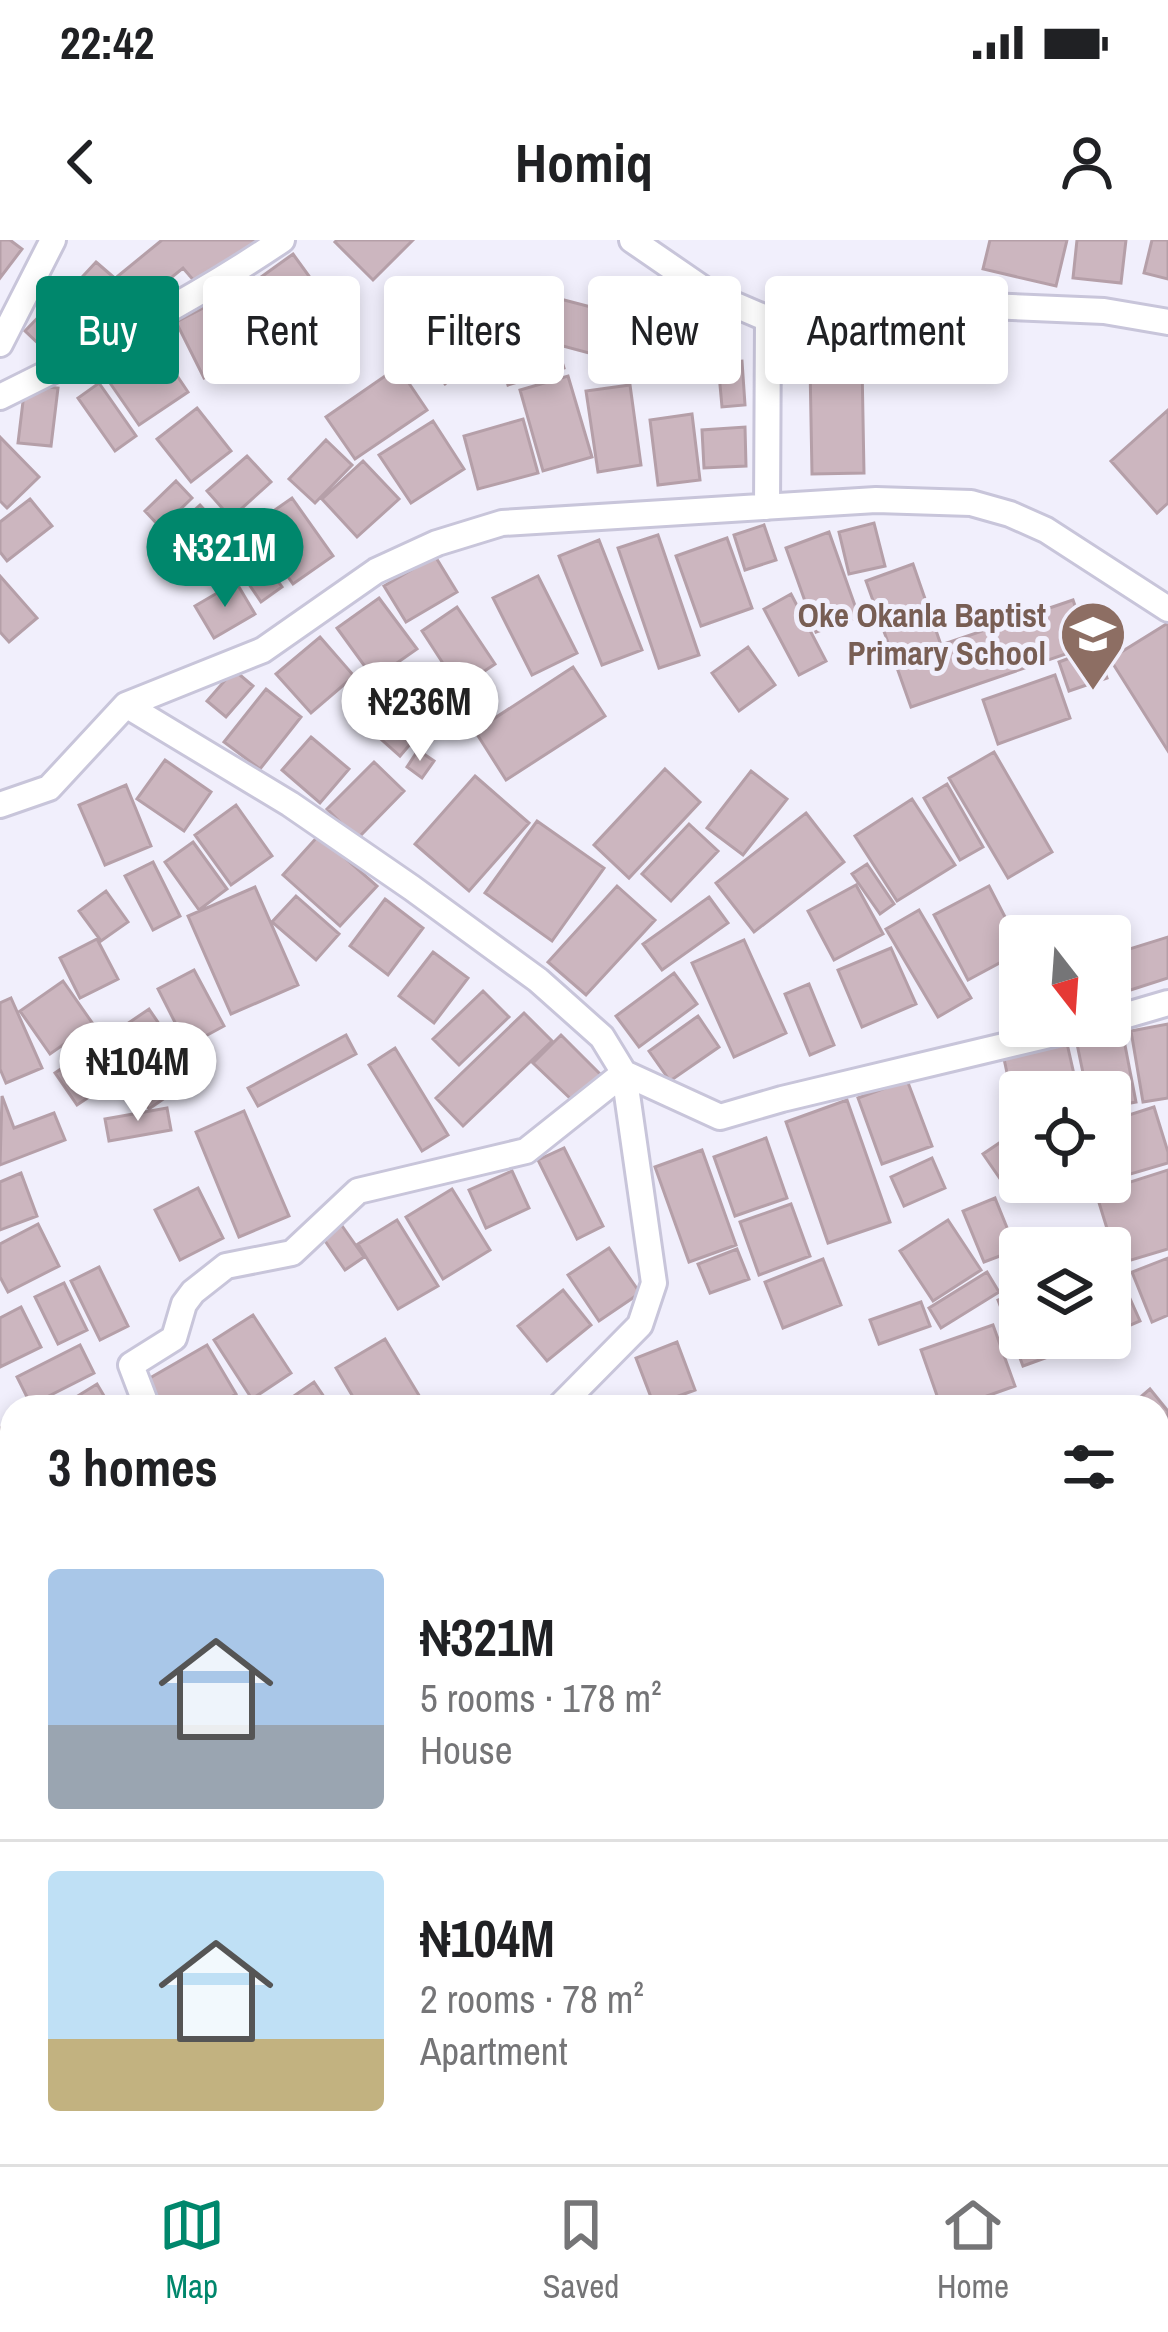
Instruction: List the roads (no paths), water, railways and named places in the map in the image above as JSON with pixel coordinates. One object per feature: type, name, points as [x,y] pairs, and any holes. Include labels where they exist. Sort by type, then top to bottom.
[{"type":"street","points":[[0,344],[53,240]]},
{"type":"street","points":[[0,397],[116,340],[225,279],[282,240]]},
{"type":"street","points":[[632,240],[712,295],[765,318]]},
{"type":"street","points":[[1008,307],[1104,311],[1168,322]]},
{"type":"street","points":[[767,507],[768,384]]},
{"type":"street","points":[[0,805],[49,788],[126,705],[263,650],[376,571],[437,543],[502,523],[876,500],[971,503],[1046,530],[1168,609]]},
{"type":"street","points":[[126,705],[290,804],[538,980],[602,1037],[624,1073],[654,1282],[640,1325],[571,1395]]},
{"type":"street","points":[[1131,1014],[1168,1003]]},
{"type":"street","points":[[624,1073],[720,1117],[999,1047]]},
{"type":"street","points":[[142,1395],[130,1365],[175,1338],[184,1304],[226,1266],[292,1252],[358,1191],[526,1151],[624,1073]]},
{"type":"place","name":"Oke Okanla Baptist Primary School","points":[[1093,693]]}]
